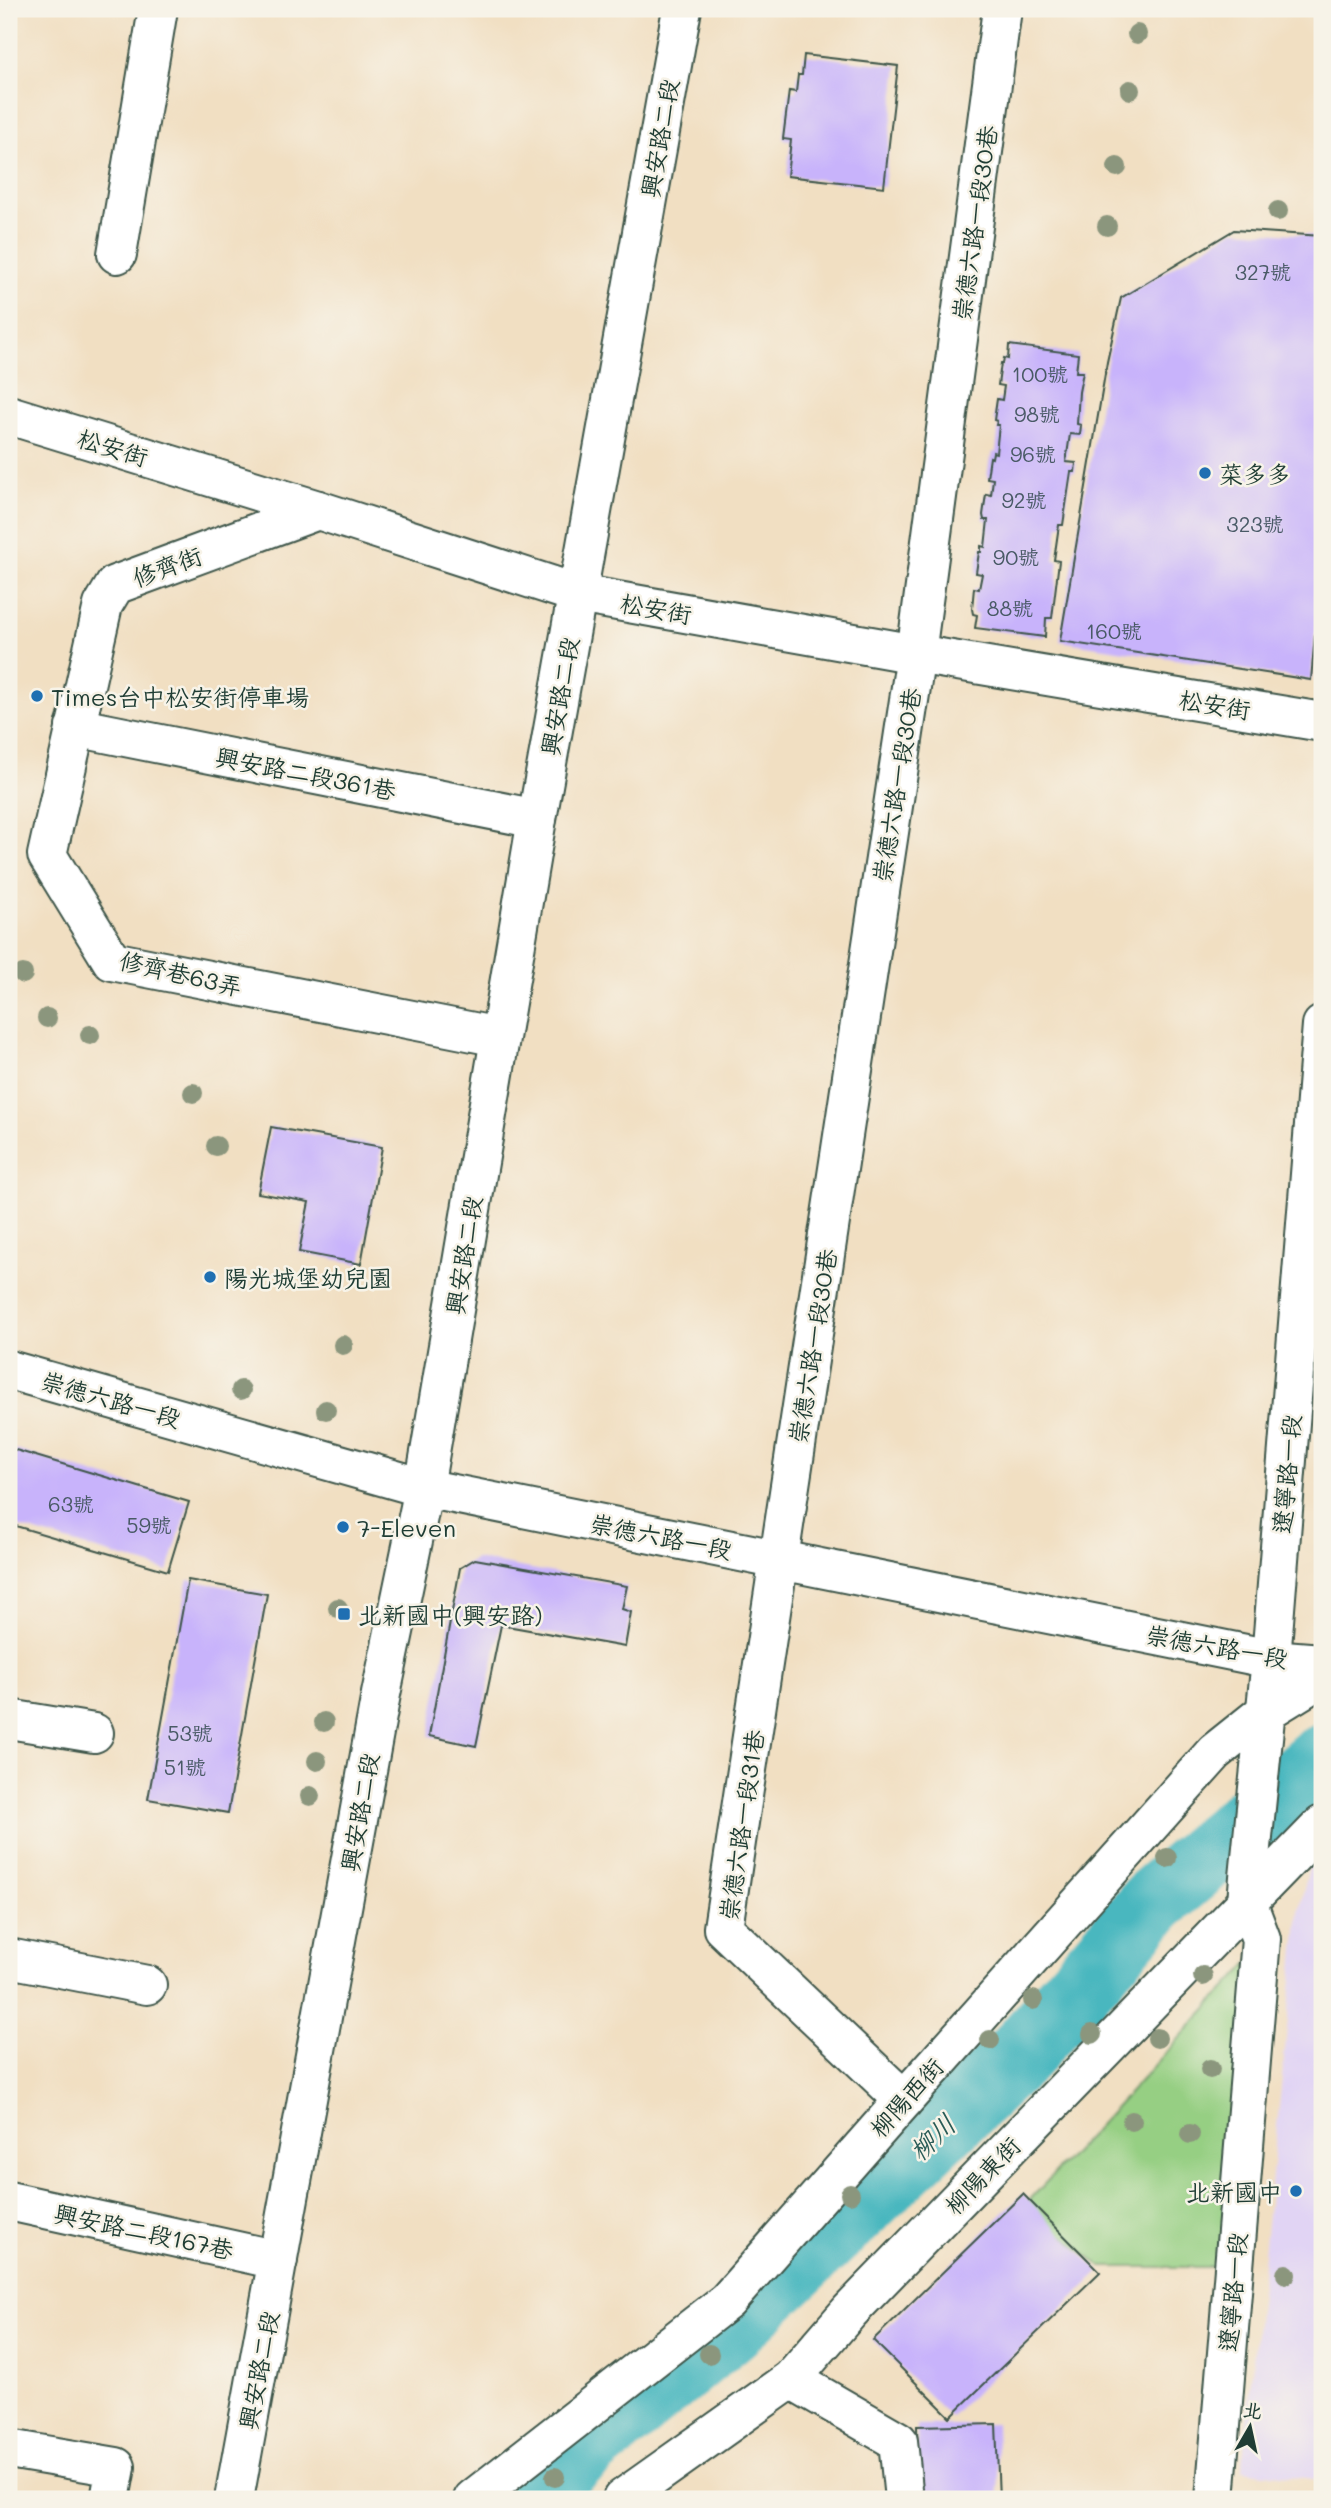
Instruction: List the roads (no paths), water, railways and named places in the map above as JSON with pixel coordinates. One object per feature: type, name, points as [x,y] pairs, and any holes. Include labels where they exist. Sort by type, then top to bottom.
[{"type":"street","points":[[117,254],[158,9]]},
{"type":"street","name":"興安路二段","points":[[234,2499],[381,1694],[424,1488],[537,819],[682,9]]},
{"type":"street","name":"崇德六路一段30巷","points":[[780,1560],[916,654],[1002,9]]},
{"type":"street","name":"松安街","points":[[9,415],[318,510],[578,594],[1322,722]]},
{"type":"street","name":"修齊街","points":[[75,727],[103,606],[115,585],[318,510]]},
{"type":"street","name":"興安路二段361巷","points":[[75,727],[537,819]]},
{"type":"street","name":"修齊巷63弄","points":[[75,727],[47,855],[112,961],[499,1037]]},
{"type":"street","name":"遼寧路一段","points":[[1215,2499],[1261,1939],[1248,1889],[1272,1659],[1322,1025]]},
{"type":"street","name":"崇德六路一段","points":[[9,1370],[424,1488],[1272,1659],[1322,1663]]},
{"type":"street","name":"崇德六路一段31巷","points":[[780,1560],[723,1928],[904,2100]]},
{"type":"street","name":"柳陽西街","points":[[472,2499],[727,2301],[1216,1752],[1265,1712],[1322,1677]]},
{"type":"street","points":[[9,1719],[94,1733]]},
{"type":"street","name":"柳陽東街","points":[[622,2499],[791,2379],[850,2311],[1248,1889],[1322,1825]]},
{"type":"street","points":[[9,1958],[147,1985]]},
{"type":"street","name":"興安路二段167巷","points":[[9,2201],[278,2260]]},
{"type":"street","points":[[791,2379],[898,2441],[904,2499]]},
{"type":"street","points":[[9,2449],[116,2467],[110,2499]]},
{"type":"waterway","name":"柳川","points":[[524,2499],[731,2327],[1021,2053],[1155,1900],[1322,1758]]},
{"type":"place","name":"菜多多","points":[[1205,473]]},
{"type":"place","name":"Times台中松安街停車場","points":[[37,696]]},
{"type":"place","name":"陽光城堡幼兒園","points":[[210,1277]]},
{"type":"place","name":"7-Eleven","points":[[343,1527]]},
{"type":"place","name":"北新國中(興安路)","points":[[344,1614]]},
{"type":"place","name":"北新國中","points":[[1296,2191]]}]
